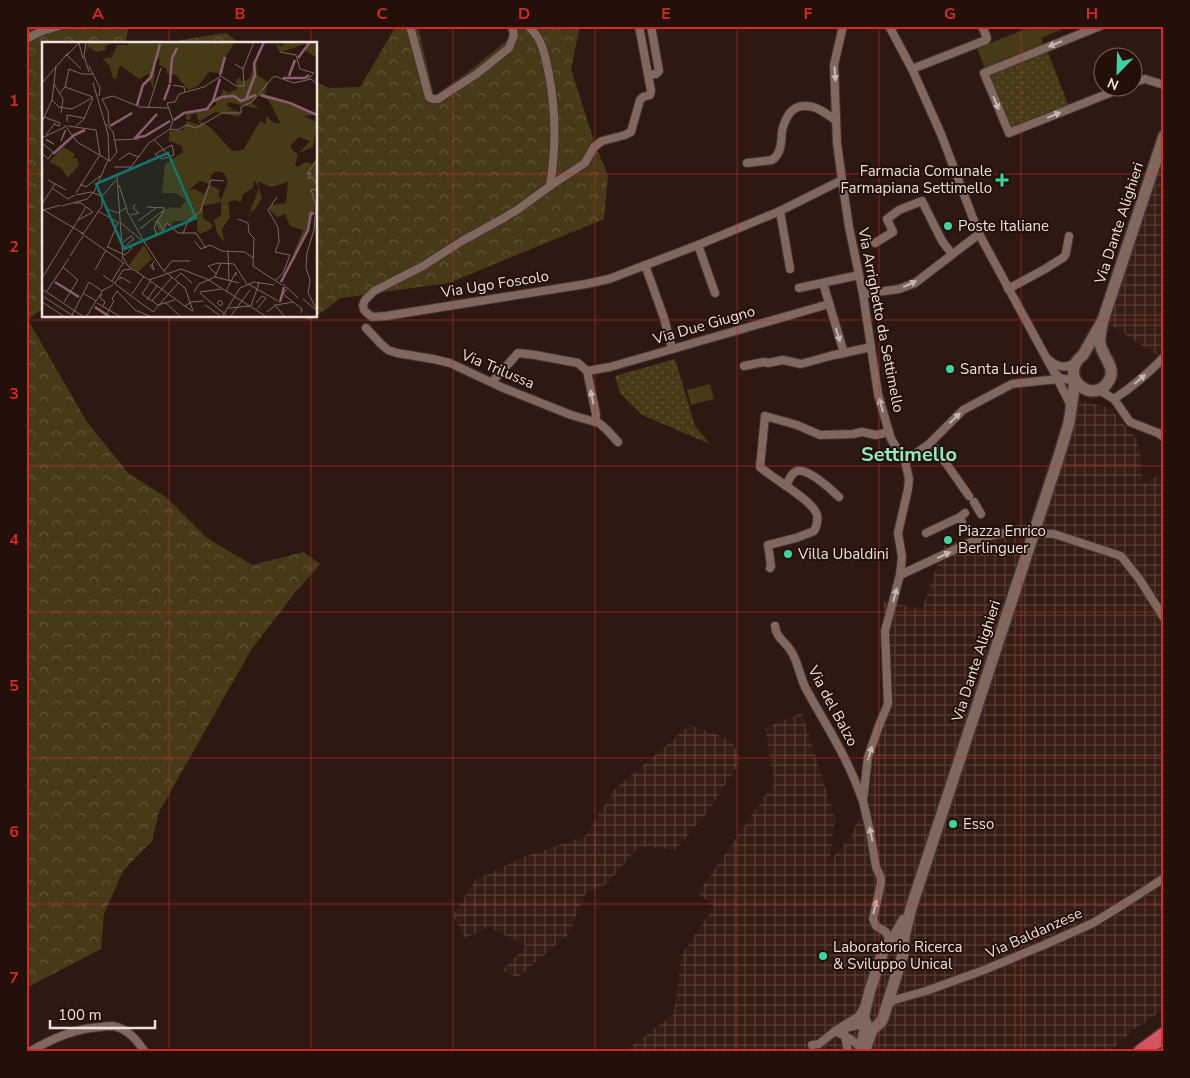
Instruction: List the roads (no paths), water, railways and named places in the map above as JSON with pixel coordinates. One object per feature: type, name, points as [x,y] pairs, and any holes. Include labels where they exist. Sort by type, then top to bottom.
[{"type":"highway","points":[[1141,1052],[1164,1035]]},
{"type":"main road","name":"Via Dante Alighieri","points":[[1069,423],[1084,396],[1104,387],[1111,376],[1110,363],[1100,343],[1103,320],[1164,136]]},
{"type":"main road","name":"Via Dante Alighieri","points":[[863,1052],[863,1038],[872,1024],[881,1022],[888,1005],[904,951],[904,937],[911,908],[1069,423],[1075,381],[1073,369],[1103,320]]},
{"type":"main road","points":[[1083,355],[1095,352],[1106,358]]},
{"type":"main road","points":[[1075,381],[1082,388],[1095,390]]},
{"type":"main road","name":"Via Dante Alighieri","points":[[872,1024],[863,1016],[867,1001],[886,946],[891,942],[911,908]]},
{"type":"main road","points":[[891,942],[899,943],[904,951]]},
{"type":"street","points":[[26,39],[59,26]]},
{"type":"street","points":[[410,26],[429,97],[432,99],[438,99],[465,83],[509,48],[514,35],[512,26]]},
{"type":"street","points":[[529,26],[540,40],[546,59],[552,93],[554,158],[550,186]]},
{"type":"street","points":[[550,186],[585,163],[594,148],[602,141],[631,132],[640,100],[651,94],[639,26]]},
{"type":"street","points":[[649,75],[656,74],[659,71],[651,26]]},
{"type":"street","name":"Via Arrighetto da Settimello","points":[[843,26],[834,65],[837,143],[842,180],[849,227],[860,275],[878,394],[889,432],[895,446],[905,461],[909,479],[898,533],[902,557],[900,575],[885,631],[888,704],[868,757],[863,801],[876,867],[881,878],[880,891],[873,919],[876,926],[886,932],[891,942]]},
{"type":"street","points":[[889,26],[912,69],[979,234],[1071,406]]},
{"type":"street","points":[[912,69],[986,40],[987,38],[982,26]]},
{"type":"street","points":[[1097,98],[1008,133],[984,73],[1099,26]]},
{"type":"street","points":[[1142,79],[1145,78],[1164,85]]},
{"type":"street","points":[[747,163],[775,158],[781,147],[782,129],[795,109],[809,106],[815,107],[836,121]]},
{"type":"street","name":"Via Ugo Foscolo","points":[[550,186],[502,220],[462,241],[423,266],[374,291],[365,300],[364,310],[372,317],[386,316],[609,279],[780,211],[842,180]]},
{"type":"street","points":[[875,243],[893,232],[887,219],[899,210],[922,201],[942,241],[952,254]]},
{"type":"street","points":[[780,211],[790,269]]},
{"type":"street","points":[[863,294],[899,289],[915,283],[979,234]]},
{"type":"street","points":[[1008,289],[1064,257],[1070,236]]},
{"type":"street","points":[[698,245],[715,293]]},
{"type":"street","points":[[645,265],[662,312],[672,349]]},
{"type":"street","points":[[799,288],[860,275]]},
{"type":"street","points":[[823,283],[844,353]]},
{"type":"street","name":"Via Due Giugno","points":[[587,371],[610,367],[829,304]]},
{"type":"street","name":"Via Trilussa","points":[[366,328],[388,350],[450,363],[572,415],[599,423],[618,442]]},
{"type":"street","points":[[744,366],[783,360],[802,364],[871,347]]},
{"type":"street","points":[[492,382],[518,353],[535,354],[578,363],[587,371],[596,414],[594,422]]},
{"type":"street","points":[[1044,353],[1052,362],[1061,367],[1075,364]]},
{"type":"street","points":[[1114,399],[1127,391],[1164,357]]},
{"type":"street","points":[[905,461],[933,445],[963,410],[1012,384],[1056,375],[1060,378],[1075,381]]},
{"type":"street","points":[[1095,390],[1114,399],[1130,422],[1164,437]]},
{"type":"street","points":[[770,568],[768,545],[814,531],[818,523],[815,510],[807,502],[760,466],[765,416],[797,425],[820,435],[862,432],[876,435],[889,432]]},
{"type":"street","points":[[933,445],[980,514]]},
{"type":"street","points":[[786,486],[793,474],[799,471],[822,482],[839,497]]},
{"type":"street","points":[[926,533],[963,518]]},
{"type":"street","points":[[900,575],[993,534],[1011,532],[1054,534],[1121,556],[1140,580],[1164,618]]},
{"type":"street","name":"Via del Balzo","points":[[774,626],[776,634],[791,651],[804,685],[821,717],[833,734],[863,801]]},
{"type":"street","name":"Via Baldanzese","points":[[888,1005],[894,1000],[984,970],[1044,945],[1085,926],[1164,878]]},
{"type":"street","points":[[883,931],[904,920]]},
{"type":"street","points":[[894,986],[902,995],[907,997]]},
{"type":"street","points":[[812,1045],[818,1044],[859,1016],[867,1001]]},
{"type":"street","points":[[835,1031],[872,1024]]},
{"type":"street","points":[[29,1052],[38,1046],[73,1032],[90,1027],[113,1026],[135,1038],[145,1052]]},
{"type":"street","points":[[835,1031],[856,1043],[863,1052]]},
{"type":"street","points":[[845,1035],[848,1052]]},
{"type":"place","name":"Farmacia Comunale Farmapiana Settimello","points":[[1002,180]]},
{"type":"place","name":"Poste Italiane","points":[[948,226]]},
{"type":"place","name":"Santa Lucia","points":[[950,369]]},
{"type":"place","name":"Piazza Enrico Berlinguer","points":[[948,540]]},
{"type":"place","name":"Villa Ubaldini","points":[[788,554]]},
{"type":"place","name":"Esso","points":[[953,824]]},
{"type":"place","name":"Laboratorio Ricerca & Sviluppo Unical","points":[[823,956]]},
{"type":"district","name":"Settimello","points":[[909,454]]}]
